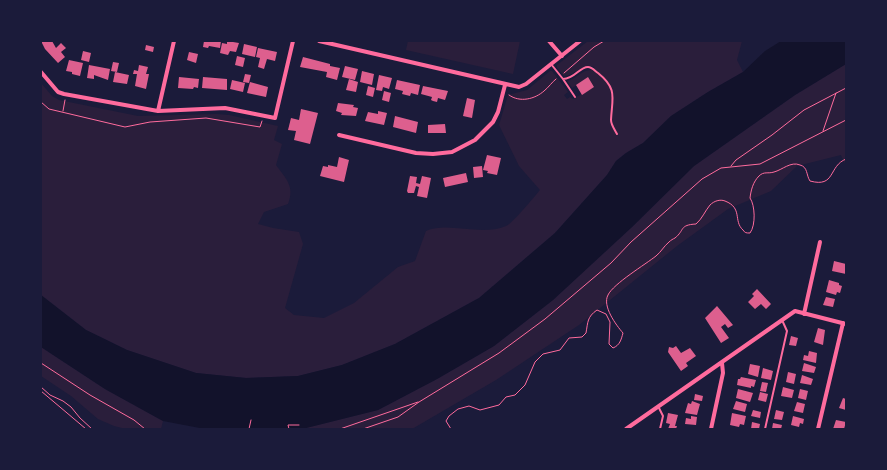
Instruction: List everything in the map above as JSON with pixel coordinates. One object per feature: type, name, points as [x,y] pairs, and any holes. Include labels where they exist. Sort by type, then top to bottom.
[{"type":"street","points":[[158,111],[174,41]]},
{"type":"street","points":[[41,72],[58,92],[66,94],[158,111],[226,108],[275,118],[293,41]]},
{"type":"street","points":[[319,41],[519,87],[526,84],[580,41]]},
{"type":"street","points":[[548,41],[562,56]]},
{"type":"street","points":[[339,135],[416,153],[452,152],[475,140],[493,122],[498,112],[505,85]]},
{"type":"street","points":[[804,314],[820,242]]},
{"type":"street","points":[[626,429],[795,311],[845,323],[818,429]]},
{"type":"street","points":[[711,429],[723,373],[722,363]]},
{"type":"lane","points":[[551,64],[575,97]]},
{"type":"lane","points":[[563,79],[572,77],[588,67],[604,78],[613,92],[614,100],[611,120],[617,134]]},
{"type":"lane","points":[[765,429],[788,331],[782,320]]},
{"type":"lane","points":[[658,406],[663,416],[660,429]]},
{"type":"path","points":[[505,85],[509,96],[515,99],[526,100],[545,91],[594,47],[604,41]]},
{"type":"path","points":[[731,166],[736,160],[804,110],[846,88]]},
{"type":"path","points":[[822,132],[836,92]]},
{"type":"path","points":[[62,112],[66,94]]},
{"type":"path","points":[[41,102],[49,109],[125,126],[150,122],[206,118],[260,127],[263,115]]},
{"type":"path","points":[[363,429],[398,417],[499,353],[545,319],[611,263],[638,235],[702,179],[721,168],[760,164],[846,120]]},
{"type":"path","points":[[451,429],[446,421],[458,409],[469,406],[480,410],[499,404],[506,397],[515,395],[520,391],[530,376],[535,362],[543,354],[560,350],[569,338],[582,337],[586,333],[587,321],[590,315],[597,310],[606,314],[610,322],[609,344],[613,348],[617,347],[623,333],[609,310],[606,302],[608,294],[658,255],[668,242],[677,237],[681,229],[686,225],[696,224],[702,219],[710,206],[716,201],[721,200],[733,205],[738,212],[741,229],[750,233],[754,227],[754,204],[750,198],[750,191],[759,175],[765,172],[775,172],[796,164],[802,165],[810,180],[817,183],[826,182],[839,163],[846,159]]},
{"type":"path","points":[[41,363],[90,395],[134,420],[145,429]]},
{"type":"path","points":[[41,387],[50,395],[71,407],[92,429]]},
{"type":"path","points":[[41,391],[86,429]]},
{"type":"path","points":[[340,429],[375,417],[394,408],[419,402]]},
{"type":"path","points":[[249,429],[251,420]]},
{"type":"path","points":[[288,429],[288,425],[299,425]]},
{"type":"shaded area","points":[[408,41],[520,41],[513,74],[406,50]]},
{"type":"shaded area","points":[[588,41],[742,41],[737,60],[743,72],[671,116],[643,143],[616,161],[607,175],[555,233],[479,298],[395,344],[342,365],[298,376],[246,378],[196,373],[127,350],[86,330],[41,295],[41,83],[52,96],[59,100],[138,116],[216,114],[278,126],[274,140],[282,144],[276,165],[290,187],[290,198],[288,204],[264,212],[258,224],[299,232],[303,244],[285,308],[294,315],[324,318],[354,303],[398,267],[415,261],[426,231],[435,228],[496,229],[506,226],[518,215],[540,190],[519,166],[499,125],[508,95],[527,90],[550,71],[552,71],[568,92],[564,95],[567,99],[570,97],[573,99],[594,87],[588,78],[572,88],[567,81],[595,67],[586,67],[564,76],[557,68],[557,65]]},
{"type":"shaded area","points":[[781,41],[846,41],[846,64],[795,95],[694,166],[632,227],[553,300],[494,346],[378,410],[302,429],[205,429],[163,421],[105,389],[41,347],[41,295],[86,330],[127,350],[196,373],[246,378],[298,376],[342,365],[395,344],[479,298],[555,233],[607,175],[616,161],[643,143],[671,116],[743,72],[765,51]]},
{"type":"shaded area","points":[[846,64],[846,166],[841,155],[797,166],[771,191],[728,209],[677,246],[579,325],[496,380],[412,429],[302,429],[378,410],[494,346],[553,300],[632,227],[694,166],[795,95]]},
{"type":"shaded area","points":[[41,347],[105,389],[163,421],[161,429],[126,429],[98,419],[71,396],[41,376]]},
{"type":"building","points":[[41,41],[52,41],[56,48],[61,43],[66,48],[61,52],[65,57],[58,63],[45,49]]},
{"type":"building","points":[[204,41],[221,41],[220,48],[203,47]]},
{"type":"building","points":[[227,41],[239,43],[236,52],[230,51],[228,55],[220,53],[222,43],[227,44]]},
{"type":"building","points":[[244,44],[257,47],[255,57],[242,54]]},
{"type":"building","points":[[146,45],[154,47],[153,52],[145,50]]},
{"type":"building","points":[[258,48],[277,52],[275,61],[267,59],[264,69],[258,67],[260,58],[256,57]]},
{"type":"building","points":[[83,51],[91,53],[89,62],[81,60]]},
{"type":"building","points":[[189,52],[198,54],[196,63],[187,60]]},
{"type":"building","points":[[237,56],[245,58],[243,67],[235,65]]},
{"type":"building","points":[[303,57],[340,68],[337,80],[326,77],[327,72],[300,67]]},
{"type":"building","points":[[69,60],[83,63],[80,76],[66,71]]},
{"type":"building","points":[[113,62],[119,63],[117,72],[111,71]]},
{"type":"building","points":[[89,65],[110,69],[108,80],[94,75],[94,79],[87,78]]},
{"type":"building","points":[[139,65],[148,67],[146,74],[149,74],[146,89],[135,86],[137,74],[133,74],[134,70],[138,71]]},
{"type":"building","points":[[345,66],[358,69],[355,80],[342,77]]},
{"type":"building","points":[[362,71],[374,74],[372,85],[360,82]]},
{"type":"building","points":[[115,72],[129,75],[127,84],[113,82]]},
{"type":"building","points":[[245,74],[251,75],[249,83],[243,82]]},
{"type":"building","points":[[379,75],[392,78],[389,89],[383,87],[382,91],[376,90]]},
{"type":"building","points":[[179,77],[199,79],[198,88],[178,88]]},
{"type":"building","points":[[203,77],[227,79],[227,90],[202,88]]},
{"type":"building","points":[[588,77],[594,87],[582,95],[576,85]]},
{"type":"building","points":[[349,79],[358,82],[356,92],[346,90]]},
{"type":"building","points":[[232,80],[245,83],[243,92],[230,89]]},
{"type":"building","points":[[397,80],[420,85],[418,95],[411,93],[410,96],[402,94],[403,91],[395,89]]},
{"type":"building","points":[[250,82],[268,87],[266,97],[247,93]]},
{"type":"building","points":[[368,86],[375,88],[373,97],[366,95]]},
{"type":"building","points":[[423,86],[448,91],[445,100],[438,98],[437,102],[433,101],[431,100],[432,97],[421,94]]},
{"type":"building","points":[[384,91],[391,93],[389,102],[382,100]]},
{"type":"building","points":[[467,98],[475,100],[472,118],[463,116]]},
{"type":"building","points":[[338,103],[354,105],[353,107],[358,108],[356,116],[341,115],[342,113],[336,111]]},
{"type":"building","points":[[301,109],[318,113],[310,144],[294,140],[296,131],[288,130],[291,118],[299,120]]},
{"type":"building","points":[[378,111],[387,113],[384,125],[365,121],[368,112],[378,114]]},
{"type":"building","points":[[395,116],[418,122],[416,133],[393,127]]},
{"type":"building","points":[[445,124],[446,133],[428,133],[428,125]]},
{"type":"building","points":[[487,155],[501,158],[497,175],[483,170]]},
{"type":"building","points":[[339,157],[349,160],[344,182],[320,176],[323,166],[337,167]]},
{"type":"building","points":[[482,166],[483,177],[474,178],[473,167]]},
{"type":"building","points":[[466,173],[468,182],[445,187],[443,178]]},
{"type":"building","points":[[410,176],[417,177],[416,183],[420,184],[422,176],[431,178],[427,198],[417,196],[419,187],[416,186],[414,193],[408,193]]},
{"type":"building","points":[[834,261],[846,264],[846,274],[832,271]]},
{"type":"building","points":[[829,280],[842,286],[840,293],[837,292],[836,295],[826,292]]},
{"type":"building","points":[[757,289],[771,304],[766,309],[761,304],[755,309],[748,302],[754,296],[752,294]]},
{"type":"building","points":[[826,297],[835,299],[833,307],[823,305]]},
{"type":"building","points":[[717,306],[733,325],[728,328],[725,324],[721,327],[729,338],[721,343],[705,318]]},
{"type":"building","points":[[818,328],[825,330],[823,345],[814,342]]},
{"type":"building","points":[[791,336],[798,338],[796,346],[789,345]]},
{"type":"building","points":[[676,346],[681,353],[690,348],[696,356],[686,363],[688,366],[681,371],[668,352],[669,347],[673,348]]},
{"type":"building","points":[[809,351],[817,353],[816,363],[803,360],[804,355],[808,356]]},
{"type":"building","points":[[804,363],[816,367],[814,373],[802,371]]},
{"type":"building","points":[[750,364],[760,366],[758,377],[748,374]]},
{"type":"building","points":[[763,368],[773,371],[771,380],[761,378]]},
{"type":"building","points":[[788,372],[796,374],[794,384],[786,382]]},
{"type":"building","points":[[802,375],[813,379],[811,385],[800,383]]},
{"type":"building","points":[[741,377],[756,380],[754,387],[737,385],[738,379]]},
{"type":"building","points":[[762,382],[768,383],[766,392],[760,391]]},
{"type":"building","points":[[783,387],[794,390],[792,398],[781,396]]},
{"type":"building","points":[[738,389],[753,393],[750,402],[736,398]]},
{"type":"building","points":[[800,389],[808,391],[806,400],[798,398]]},
{"type":"building","points":[[760,392],[768,394],[766,402],[758,400]]},
{"type":"building","points":[[695,394],[703,396],[702,401],[694,400]]},
{"type":"building","points":[[843,398],[846,399],[846,410],[839,408]]},
{"type":"building","points":[[692,401],[700,404],[697,415],[685,413],[688,403],[691,404]]},
{"type":"building","points":[[736,401],[747,404],[745,412],[733,409]]},
{"type":"building","points":[[797,402],[805,404],[803,413],[794,411]]},
{"type":"building","points":[[753,410],[761,412],[760,418],[751,416]]},
{"type":"building","points":[[776,410],[784,412],[782,420],[774,419]]},
{"type":"building","points":[[668,413],[678,415],[676,429],[668,429],[670,424],[666,423]]},
{"type":"building","points":[[732,413],[746,416],[744,425],[740,424],[739,427],[730,425]]},
{"type":"building","points":[[691,416],[697,417],[696,425],[685,424],[686,418],[691,419]]},
{"type":"building","points":[[793,416],[804,419],[803,424],[800,423],[799,427],[791,425]]},
{"type":"building","points":[[836,420],[846,422],[844,429],[833,429]]},
{"type":"building","points":[[752,422],[760,424],[759,429],[751,429]]},
{"type":"building","points":[[773,423],[782,425],[781,429],[772,429]]}]
